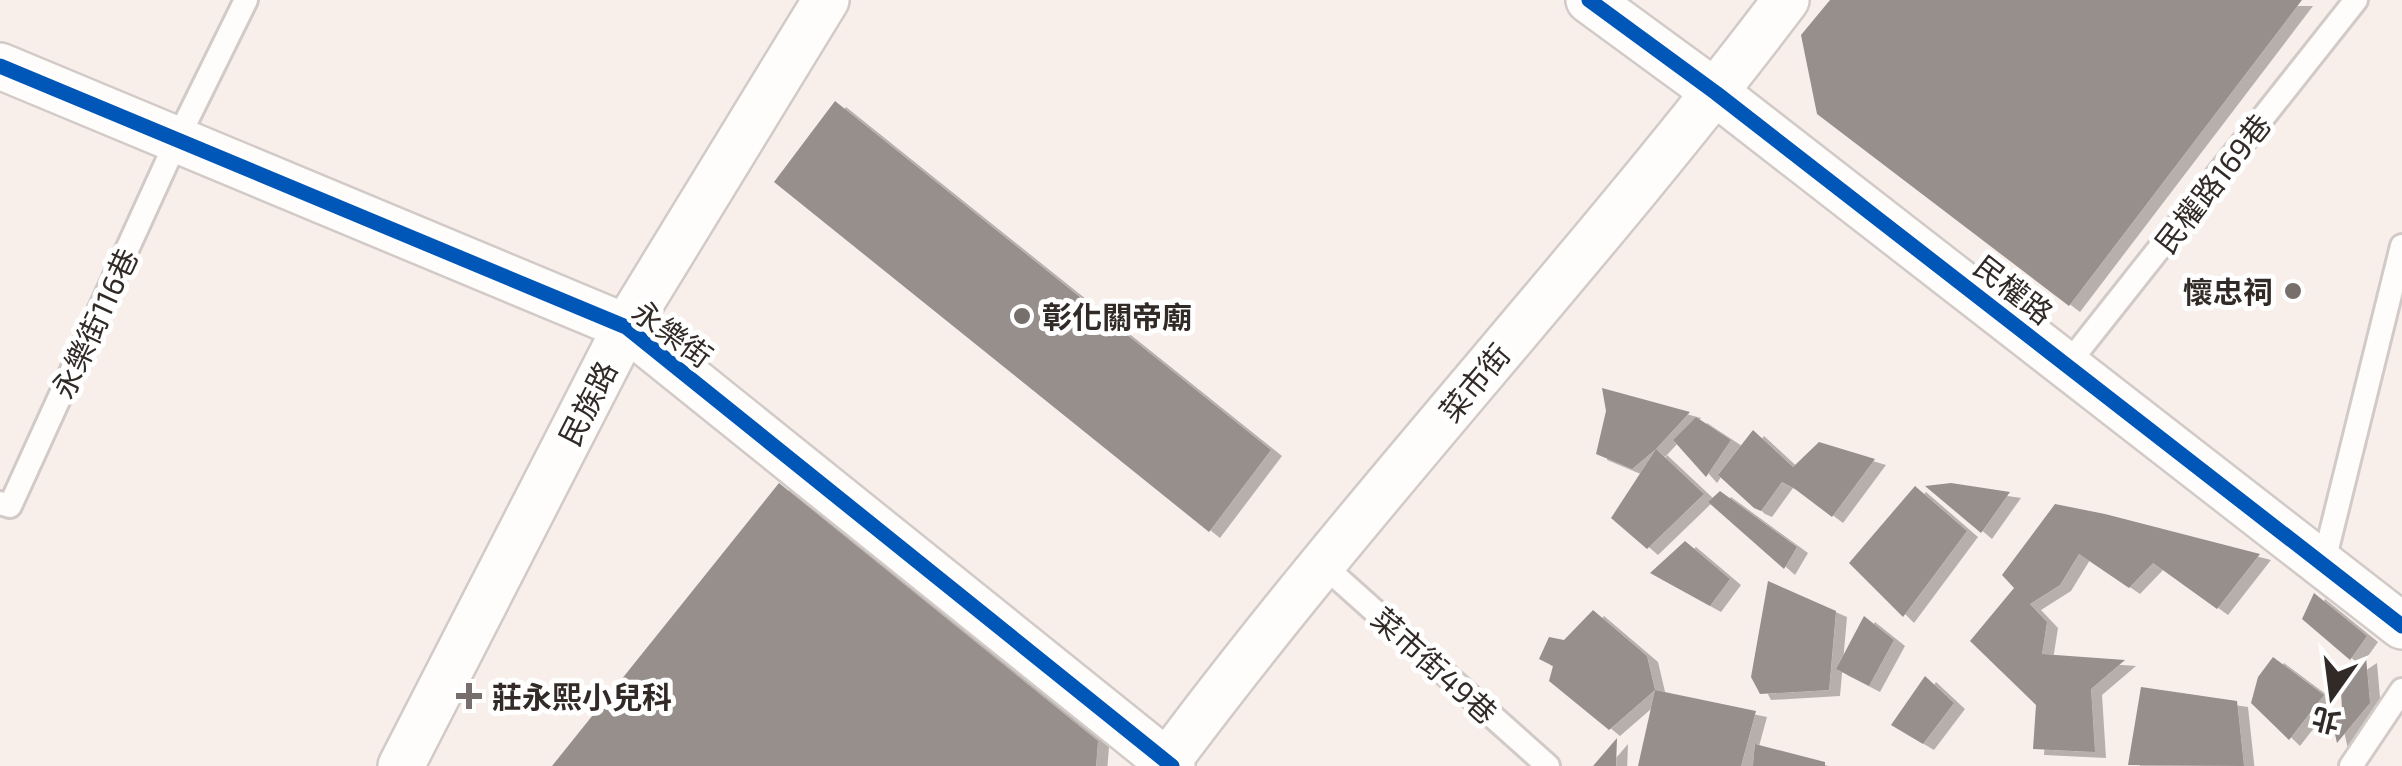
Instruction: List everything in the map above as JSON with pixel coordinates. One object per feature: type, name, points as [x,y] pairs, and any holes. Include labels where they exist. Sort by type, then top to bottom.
[{"type":"street","name":"民族路","points":[[401,766],[626,327],[826,0]]},
{"type":"street","name":"民權路","points":[[1589,0],[1716,93],[2402,626]]},
{"type":"street","name":"菜市街","points":[[1167,765],[1322,564],[1716,93],[1786,0]]},
{"type":"street","name":"永樂街","points":[[0,66],[626,327],[1167,765]]},
{"type":"lane","name":"永樂街116巷","points":[[5,504],[246,0]]},
{"type":"lane","name":"民權路169巷","points":[[2067,366],[2356,0]]},
{"type":"lane","points":[[2323,564],[2402,246]]},
{"type":"lane","name":"菜市街49巷","points":[[1322,564],[1548,766]]},
{"type":"lane","points":[[2351,766],[2402,690]]},
{"type":"building","points":[[1830,0],[2302,0],[2069,306],[1817,114],[1801,35]]},
{"type":"building","name":"彰化關帝廟","points":[[835,101],[1271,450],[1209,532],[774,182]]},
{"type":"building","points":[[1602,388],[1690,412],[1632,469],[1596,454],[1606,411]]},
{"type":"building","points":[[1696,417],[1731,440],[1706,477],[1673,440]]},
{"type":"building","points":[[1753,430],[1793,467],[1819,442],[1875,459],[1832,517],[1782,482],[1761,511],[1718,475]]},
{"type":"building","points":[[1656,449],[1704,494],[1647,549],[1611,518]]},
{"type":"building","points":[[779,483],[1098,741],[1096,766],[552,766]]},
{"type":"building","points":[[1951,483],[2010,492],[1981,533],[1925,486]]},
{"type":"building","points":[[1915,486],[1967,531],[1903,617],[1849,563]]},
{"type":"building","points":[[1720,491],[1797,547],[1784,569],[1708,502]]},
{"type":"building","points":[[2055,504],[2260,554],[2217,609],[2153,563],[2129,588],[2079,554],[2060,585],[2030,604],[2047,622],[2042,654],[2125,660],[2091,689],[2095,752],[2033,749],[2036,705],[1970,641],[2014,588],[2002,575]]},
{"type":"building","points":[[1685,541],[1730,579],[1710,606],[1650,573]]},
{"type":"building","points":[[1768,581],[1836,611],[1829,690],[1760,694],[1751,677]]},
{"type":"building","points":[[2314,593],[2367,636],[2350,660],[2302,619]]},
{"type":"building","points":[[1593,610],[1647,656],[1655,690],[1609,730],[1549,681],[1553,666],[1539,659],[1549,637],[1564,640]]},
{"type":"building","points":[[1864,616],[1894,640],[1869,686],[1836,669]]},
{"type":"building","points":[[2273,657],[2324,695],[2289,740],[2251,703],[2258,677]]},
{"type":"building","points":[[2366,657],[2370,703],[2337,743],[2332,721],[2342,709],[2340,674]]},
{"type":"building","points":[[1925,676],[1954,703],[1923,744],[1891,725]]},
{"type":"building","points":[[2141,687],[2237,701],[2244,766],[2128,765]]},
{"type":"building","points":[[1655,690],[1756,711],[1741,766],[1638,766]]},
{"type":"building","points":[[1617,738],[1616,766],[1593,766]]},
{"type":"building","points":[[1755,744],[1825,762],[1825,766],[1753,766]]},
{"type":"cycle path","points":[[1589,0],[1716,93],[2402,626]]},
{"type":"cycle path","points":[[0,66],[626,327],[1172,766]]},
{"type":"place","name":"懷忠祠","points":[[2293,291]]},
{"type":"place","name":"彰化關帝廟","points":[[1022,316]]},
{"type":"place","name":"莊永熙小兒科","points":[[469,696]]}]
